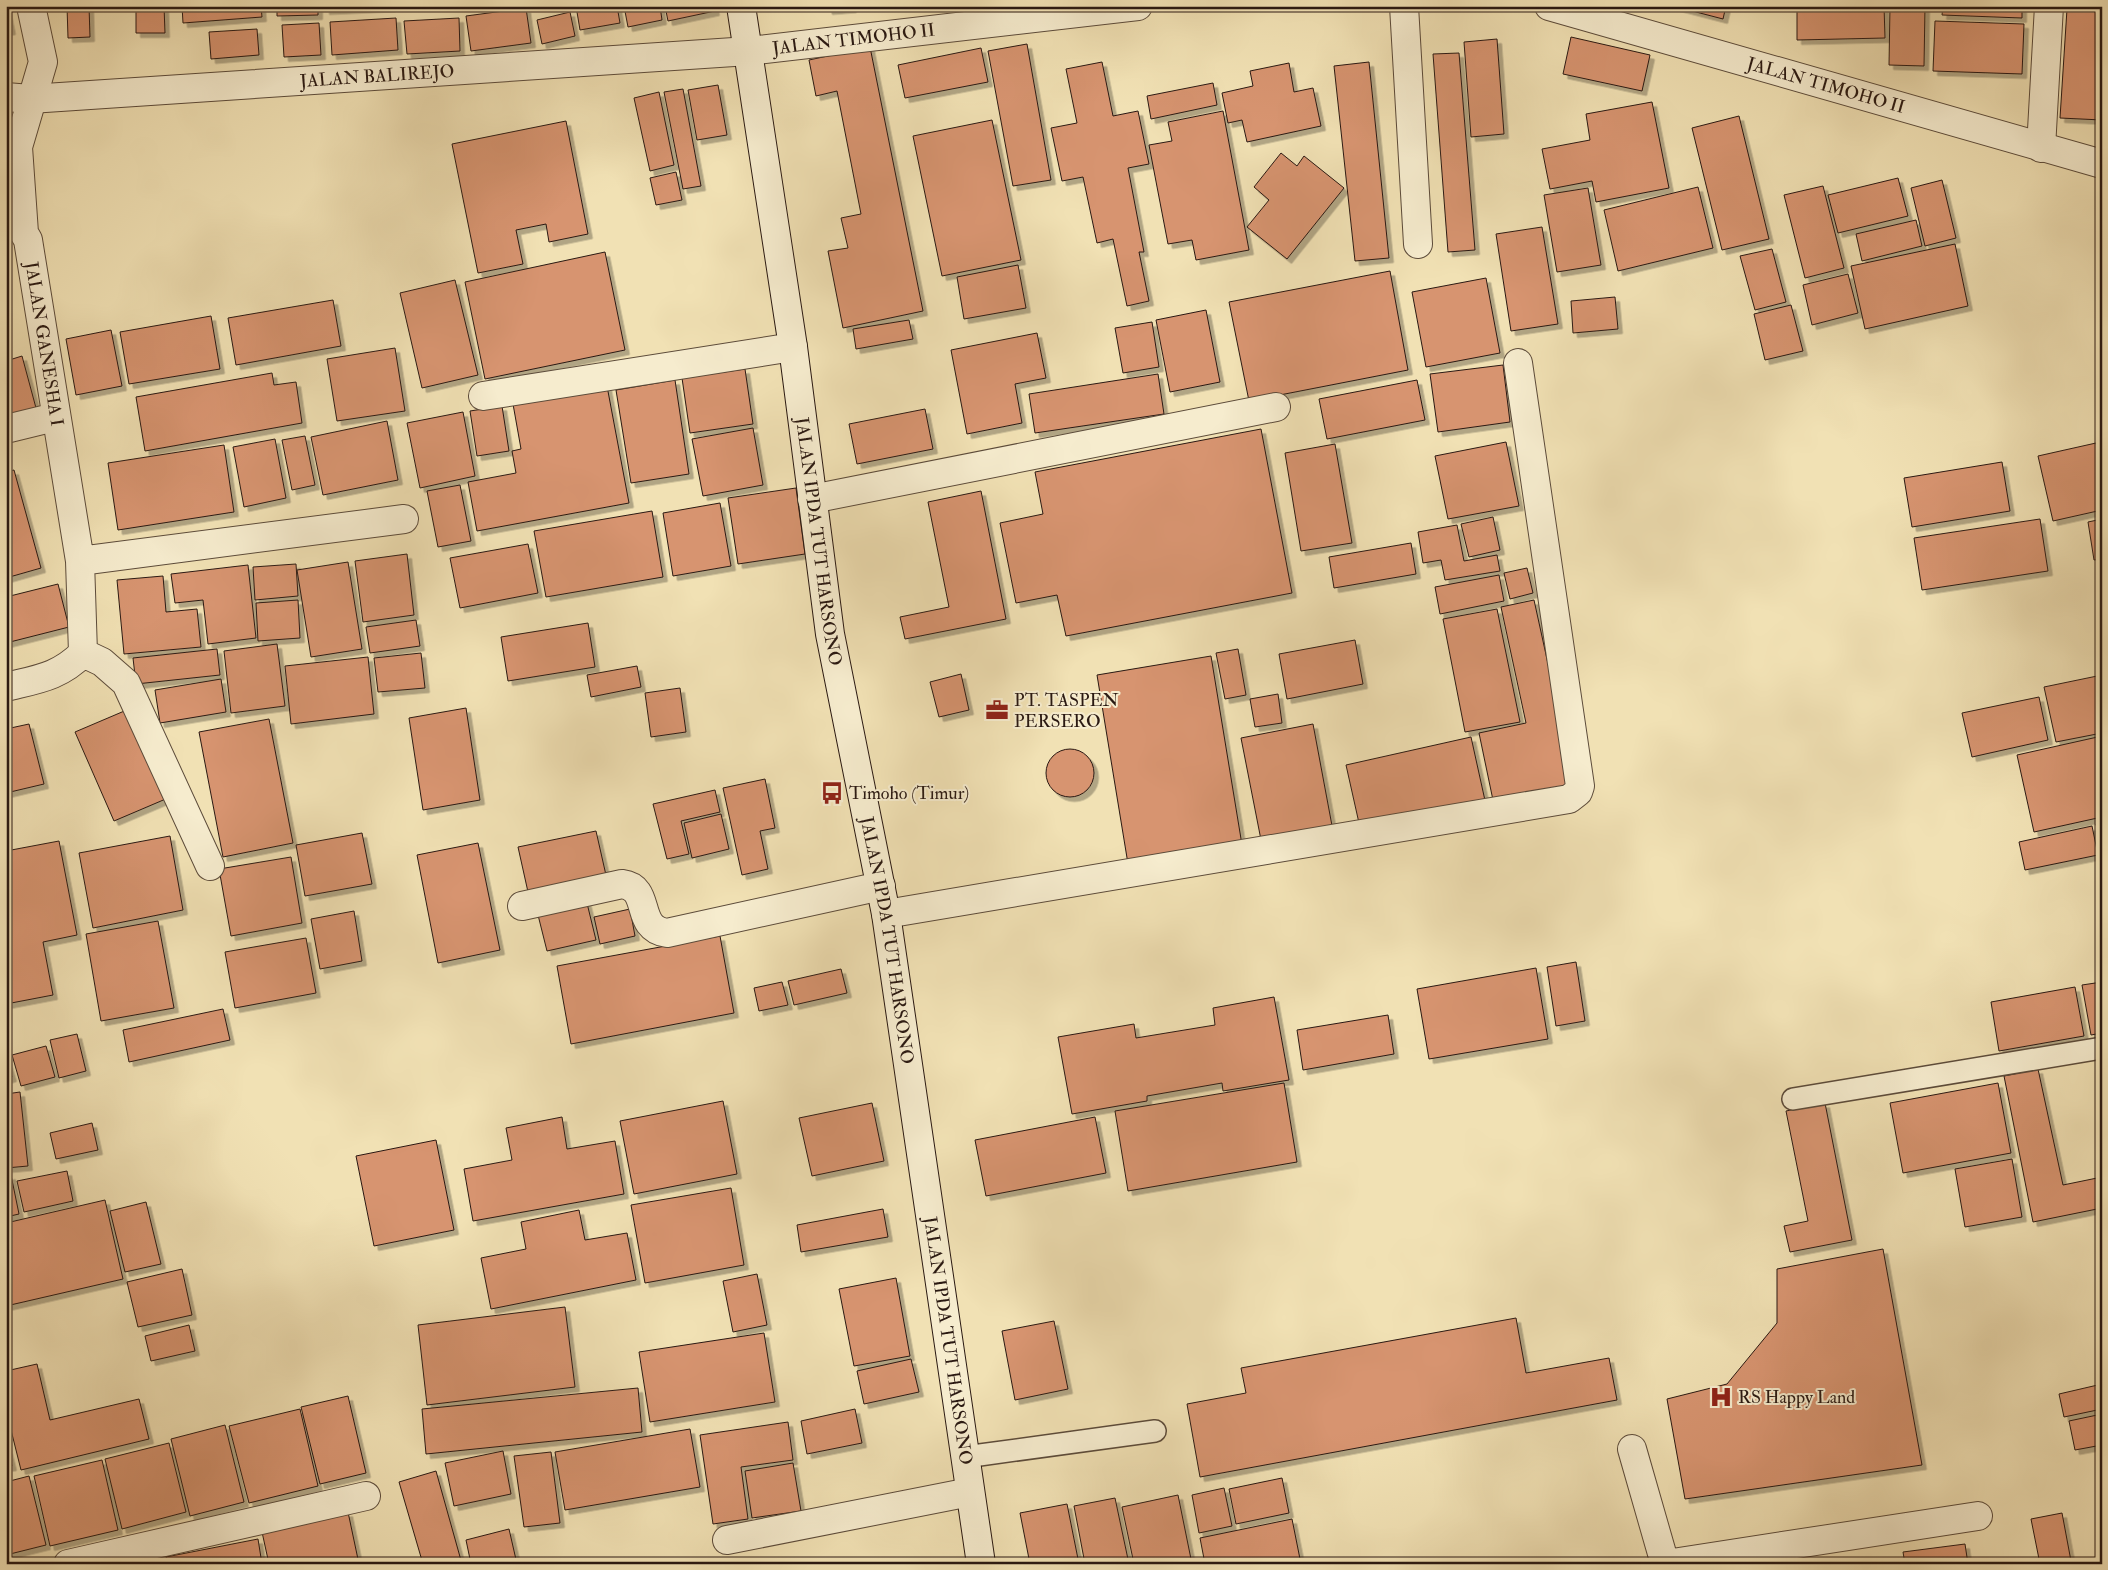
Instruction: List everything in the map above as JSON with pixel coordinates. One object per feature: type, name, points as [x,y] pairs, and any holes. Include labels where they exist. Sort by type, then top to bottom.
[{"type":"street","name":"JALAN GANESHA I","points":[[31,6],[43,62],[14,100],[24,233],[28,240],[55,418],[80,561],[83,653]]},
{"type":"street","name":"JALAN IPDA TUT HARSONO","points":[[741,6],[793,347],[830,634],[886,914],[981,1564]]},
{"type":"street","name":"JALAN TIMOHO II","points":[[749,51],[1089,8],[1138,6]]},
{"type":"street","points":[[1404,6],[1418,244]]},
{"type":"street","name":"JALAN TIMOHO II","points":[[1549,6],[2102,164]]},
{"type":"street","points":[[2041,148],[2049,6]]},
{"type":"street","name":"JALAN BALIREJO","points":[[14,100],[749,51]]},
{"type":"street","points":[[483,396],[793,347]]},
{"type":"street","points":[[886,914],[1569,798],[1575,795],[1580,786],[1518,363]]},
{"type":"street","points":[[812,499],[1276,407]]},
{"type":"street","points":[[6,429],[55,418]]},
{"type":"street","points":[[80,561],[404,519]]},
{"type":"street","points":[[6,687],[51,676],[69,667],[83,653],[102,662],[126,682],[210,866]]},
{"type":"street","points":[[522,906],[622,884],[630,885],[639,893],[648,924],[659,932],[667,933],[881,886]]},
{"type":"street","points":[[1632,1449],[1666,1564],[1978,1516]]},
{"type":"street","points":[[727,1540],[970,1492]]},
{"type":"street","points":[[68,1564],[366,1496]]},
{"type":"lane","points":[[1793,1099],[2102,1048]]},
{"type":"lane","points":[[966,1457],[1155,1431]]},
{"type":"building","points":[[6,6],[11,30],[6,31]]},
{"type":"building","points":[[67,6],[89,6],[90,37],[68,38]]},
{"type":"building","points":[[136,6],[164,6],[165,33],[136,33]]},
{"type":"building","points":[[182,6],[261,6],[262,17],[183,23]]},
{"type":"building","points":[[277,6],[318,6],[318,15],[277,16]]},
{"type":"building","points":[[325,6],[391,6],[391,7],[325,10]]},
{"type":"building","points":[[576,6],[617,6],[620,23],[580,30]]},
{"type":"building","points":[[624,6],[660,6],[662,20],[628,27]]},
{"type":"building","points":[[665,6],[714,6],[715,11],[668,21]]},
{"type":"building","points":[[827,6],[852,6],[852,8],[828,10]]},
{"type":"building","points":[[1673,6],[1726,6],[1723,19]]},
{"type":"building","points":[[1797,6],[1884,6],[1885,38],[1797,40]]},
{"type":"building","points":[[1890,6],[1925,6],[1924,66],[1889,65]]},
{"type":"building","points":[[1943,6],[2022,6],[2022,18],[1942,15]]},
{"type":"building","points":[[526,8],[531,43],[471,51],[466,16]]},
{"type":"building","points":[[2067,9],[2102,11],[2102,120],[2060,118]]},
{"type":"building","points":[[570,12],[575,36],[542,44],[537,20]]},
{"type":"building","points":[[396,18],[398,50],[332,55],[330,22]]},
{"type":"building","points":[[459,18],[460,51],[407,54],[404,21]]},
{"type":"building","points":[[1935,21],[2024,24],[2022,74],[1933,71]]},
{"type":"building","points":[[319,23],[321,55],[284,57],[282,25]]},
{"type":"building","points":[[257,29],[259,55],[211,59],[209,32]]},
{"type":"building","points":[[1571,37],[1650,55],[1642,91],[1563,74]]},
{"type":"building","points":[[1497,39],[1504,134],[1471,137],[1464,42]]},
{"type":"building","points":[[1027,44],[1051,180],[1013,186],[988,51]]},
{"type":"building","points":[[870,47],[923,311],[843,328],[828,251],[848,248],[841,218],[861,214],[837,91],[816,96],[809,60]]},
{"type":"building","points":[[981,48],[988,82],[905,98],[898,65]]},
{"type":"building","points":[[1459,53],[1475,250],[1448,252],[1433,54]]},
{"type":"building","points":[[1102,62],[1113,116],[1138,111],[1149,164],[1128,168],[1144,252],[1139,252],[1149,301],[1127,306],[1113,239],[1097,243],[1083,177],[1062,181],[1051,128],[1077,123],[1066,69]]},
{"type":"building","points":[[1369,62],[1389,258],[1355,261],[1334,66]]},
{"type":"building","points":[[1289,63],[1294,92],[1313,88],[1321,126],[1247,142],[1242,120],[1228,123],[1222,93],[1253,86],[1250,71]]},
{"type":"building","points":[[1213,83],[1217,105],[1151,119],[1147,96]]},
{"type":"building","points":[[718,85],[727,135],[697,140],[688,90]]},
{"type":"building","points":[[683,89],[701,186],[683,189],[664,92]]},
{"type":"building","points":[[659,92],[674,165],[650,171],[634,98]]},
{"type":"building","points":[[1652,102],[1669,188],[1596,202],[1592,181],[1550,189],[1542,149],[1590,140],[1586,114]]},
{"type":"building","points":[[1223,111],[1249,250],[1196,260],[1192,240],[1168,244],[1149,145],[1172,141],[1168,122]]},
{"type":"building","points":[[1739,116],[1769,239],[1722,250],[1692,128]]},
{"type":"building","points":[[992,120],[1021,260],[942,276],[913,136]]},
{"type":"building","points":[[566,121],[588,234],[549,242],[546,224],[516,230],[523,264],[478,273],[452,144]]},
{"type":"building","points":[[1281,153],[1297,166],[1304,156],[1344,188],[1287,259],[1247,227],[1269,200],[1254,187]]},
{"type":"building","points":[[676,172],[682,200],[656,205],[650,178]]},
{"type":"building","points":[[1898,178],[1908,216],[1838,233],[1828,195]]},
{"type":"building","points":[[1942,180],[1956,238],[1925,246],[1911,188]]},
{"type":"building","points":[[1823,186],[1844,268],[1805,278],[1784,195]]},
{"type":"building","points":[[1698,187],[1713,248],[1618,271],[1604,210]]},
{"type":"building","points":[[1588,188],[1601,265],[1557,272],[1544,195]]},
{"type":"building","points":[[1916,220],[1922,246],[1862,261],[1856,234]]},
{"type":"building","points":[[1542,227],[1558,324],[1511,331],[1496,234]]},
{"type":"building","points":[[1955,244],[1968,306],[1865,329],[1851,266]]},
{"type":"building","points":[[1772,249],[1786,302],[1755,310],[1740,256]]},
{"type":"building","points":[[605,252],[625,350],[485,379],[465,282]]},
{"type":"building","points":[[1018,265],[1026,308],[964,319],[957,277]]},
{"type":"building","points":[[1390,271],[1408,370],[1249,401],[1229,302]]},
{"type":"building","points":[[1848,274],[1858,313],[1812,325],[1803,285]]},
{"type":"building","points":[[1486,278],[1500,353],[1426,367],[1412,292]]},
{"type":"building","points":[[455,280],[478,375],[422,388],[400,293]]},
{"type":"building","points":[[1615,297],[1618,329],[1573,333],[1571,301]]},
{"type":"building","points":[[333,300],[341,346],[236,365],[228,318]]},
{"type":"building","points":[[1791,305],[1803,351],[1765,360],[1754,314]]},
{"type":"building","points":[[1206,310],[1220,382],[1170,392],[1156,320]]},
{"type":"building","points":[[211,316],[220,369],[129,384],[120,332]]},
{"type":"building","points":[[909,320],[913,339],[856,349],[853,329]]},
{"type":"building","points":[[1152,322],[1159,367],[1123,373],[1115,328]]},
{"type":"building","points":[[111,330],[122,386],[76,395],[66,339]]},
{"type":"building","points":[[1037,333],[1046,378],[1015,384],[1022,423],[967,434],[951,350]]},
{"type":"building","points":[[395,348],[405,411],[337,421],[327,359]]},
{"type":"building","points":[[22,356],[36,408],[6,415],[6,361]]},
{"type":"building","points":[[1503,365],[1510,422],[1438,432],[1430,374]]},
{"type":"building","points":[[745,369],[753,424],[690,433],[682,378]]},
{"type":"building","points":[[272,373],[274,385],[296,382],[302,423],[145,451],[136,397]]},
{"type":"building","points":[[1158,374],[1164,414],[1035,433],[1029,394]]},
{"type":"building","points":[[675,380],[689,474],[631,483],[616,390]]},
{"type":"building","points":[[1417,380],[1425,420],[1327,439],[1319,399]]},
{"type":"building","points":[[607,386],[629,503],[477,531],[468,482],[516,473],[512,451],[521,449],[513,404]]},
{"type":"building","points":[[502,406],[509,451],[477,456],[470,411]]},
{"type":"building","points":[[925,409],[933,449],[857,464],[849,424]]},
{"type":"building","points":[[463,412],[475,476],[420,488],[407,423]]},
{"type":"building","points":[[387,421],[398,480],[323,495],[311,437]]},
{"type":"building","points":[[753,428],[763,485],[703,496],[692,439]]},
{"type":"building","points":[[1261,429],[1292,593],[1066,636],[1057,595],[1016,603],[1000,523],[1043,514],[1035,472]]},
{"type":"building","points":[[305,436],[315,485],[292,490],[282,440]]},
{"type":"building","points":[[275,439],[286,498],[244,507],[233,447]]},
{"type":"building","points":[[1506,442],[1519,506],[1448,519],[1435,456]]},
{"type":"building","points":[[2096,443],[2102,468],[2102,510],[2053,521],[2038,456]]},
{"type":"building","points":[[1335,444],[1352,543],[1301,551],[1285,453]]},
{"type":"building","points":[[224,445],[234,512],[118,530],[108,463]]},
{"type":"building","points":[[2002,462],[2010,511],[1912,527],[1904,478]]},
{"type":"building","points":[[14,470],[41,568],[6,578],[6,472]]},
{"type":"building","points":[[460,485],[471,541],[438,547],[427,491]]},
{"type":"building","points":[[796,488],[805,554],[738,564],[728,498]]},
{"type":"building","points":[[981,491],[1006,619],[905,639],[900,617],[949,607],[928,502]]},
{"type":"building","points":[[720,503],[731,566],[673,576],[663,513]]},
{"type":"building","points":[[652,511],[663,577],[546,597],[534,531]]},
{"type":"building","points":[[1493,517],[1500,550],[1469,557],[1461,524]]},
{"type":"building","points":[[2040,519],[2048,571],[1922,590],[1914,538]]},
{"type":"building","points":[[2102,519],[2102,559],[2094,560],[2088,522]]},
{"type":"building","points":[[1457,525],[1464,561],[1497,555],[1500,571],[1445,580],[1441,560],[1423,563],[1418,532]]},
{"type":"building","points":[[1411,543],[1416,574],[1334,588],[1329,557]]},
{"type":"building","points":[[528,544],[538,593],[460,608],[450,558]]},
{"type":"building","points":[[407,554],[414,615],[363,622],[355,561]]},
{"type":"building","points":[[348,562],[362,649],[311,657],[297,570]]},
{"type":"building","points":[[296,564],[298,596],[255,600],[253,567]]},
{"type":"building","points":[[248,565],[256,638],[208,644],[203,600],[175,603],[171,574]]},
{"type":"building","points":[[1527,568],[1533,593],[1510,599],[1504,573]]},
{"type":"building","points":[[1499,575],[1504,601],[1440,614],[1435,587]]},
{"type":"building","points":[[163,576],[166,612],[197,609],[201,647],[124,654],[117,580]]},
{"type":"building","points":[[58,584],[69,627],[6,643],[6,597]]},
{"type":"building","points":[[298,600],[300,638],[258,641],[256,603]]},
{"type":"building","points":[[1534,600],[1575,787],[1494,805],[1479,733],[1526,723],[1501,607]]},
{"type":"building","points":[[1497,609],[1520,722],[1465,732],[1443,619]]},
{"type":"building","points":[[416,620],[420,646],[370,653],[366,627]]},
{"type":"building","points":[[588,623],[595,667],[508,681],[501,637]]},
{"type":"building","points":[[1355,640],[1363,684],[1287,699],[1279,654]]},
{"type":"building","points":[[277,644],[285,706],[231,713],[224,651]]},
{"type":"building","points":[[217,649],[220,675],[136,684],[133,658]]},
{"type":"building","points":[[1238,649],[1246,695],[1225,699],[1216,653]]},
{"type":"building","points":[[421,653],[425,688],[378,692],[374,658]]},
{"type":"building","points":[[1211,656],[1243,851],[1129,870],[1097,675]]},
{"type":"building","points":[[368,657],[374,714],[291,724],[285,666]]},
{"type":"building","points":[[637,666],[641,687],[591,697],[587,675]]},
{"type":"building","points":[[961,674],[969,710],[939,717],[930,682]]},
{"type":"building","points":[[2102,675],[2102,733],[2056,742],[2044,687]]},
{"type":"building","points":[[221,679],[226,712],[160,723],[155,690]]},
{"type":"building","points":[[680,688],[686,732],[651,737],[645,693]]},
{"type":"building","points":[[1278,694],[1282,723],[1255,727],[1250,699]]},
{"type":"building","points":[[2039,697],[2048,740],[1972,757],[1962,713]]},
{"type":"building","points":[[466,708],[480,800],[423,810],[409,718]]},
{"type":"building","points":[[129,709],[168,798],[114,821],[75,732]]},
{"type":"building","points":[[269,719],[293,843],[223,857],[199,732]]},
{"type":"building","points":[[29,724],[44,784],[6,793],[6,729]]},
{"type":"building","points":[[1313,724],[1333,831],[1262,845],[1241,738]]},
{"type":"building","points":[[2102,736],[2102,817],[2034,832],[2017,755]]},
{"type":"building","points":[[1471,737],[1486,805],[1361,832],[1346,765]]},
{"type":"building","points":[[1070,749],[1079,751],[1087,756],[1092,764],[1094,773],[1092,782],[1087,790],[1079,795],[1070,797],[1061,795],[1053,790],[1048,782],[1046,773],[1048,764],[1053,756],[1061,751]]},
{"type":"building","points":[[765,779],[775,828],[760,831],[768,869],[742,875],[723,788]]},
{"type":"building","points":[[715,790],[720,812],[681,821],[689,854],[667,859],[653,804]]},
{"type":"building","points":[[721,814],[729,849],[692,858],[684,823]]},
{"type":"building","points":[[2102,823],[2102,854],[2096,824]]},
{"type":"building","points":[[2092,826],[2098,855],[2025,870],[2019,842]]},
{"type":"building","points":[[596,831],[608,884],[530,901],[518,847]]},
{"type":"building","points":[[362,833],[372,884],[305,896],[296,845]]},
{"type":"building","points":[[170,836],[183,910],[93,928],[79,853]]},
{"type":"building","points":[[59,841],[77,935],[43,942],[53,995],[6,1004],[6,851]]},
{"type":"building","points":[[478,843],[500,950],[438,963],[417,855]]},
{"type":"building","points":[[291,857],[302,923],[231,936],[219,869]]},
{"type":"building","points":[[585,895],[596,940],[547,951],[536,907]]},
{"type":"building","points":[[630,909],[635,936],[600,944],[594,917]]},
{"type":"building","points":[[354,911],[362,961],[320,969],[311,919]]},
{"type":"building","points":[[158,921],[174,1008],[101,1021],[86,934]]},
{"type":"building","points":[[720,936],[734,1013],[571,1044],[557,966]]},
{"type":"building","points":[[306,938],[316,993],[235,1008],[225,952]]},
{"type":"building","points":[[1576,962],[1585,1021],[1556,1026],[1547,967]]},
{"type":"building","points":[[1536,968],[1548,1039],[1429,1059],[1417,989]]},
{"type":"building","points":[[841,969],[847,993],[794,1005],[788,981]]},
{"type":"building","points":[[782,982],[788,1005],[759,1011],[754,988]]},
{"type":"building","points":[[2102,982],[2102,1033],[2091,1035],[2082,985]]},
{"type":"building","points":[[2075,987],[2084,1036],[1999,1051],[1991,1002]]},
{"type":"building","points":[[1274,997],[1289,1080],[1223,1091],[1222,1083],[1147,1096],[1147,1101],[1072,1114],[1058,1037],[1134,1024],[1136,1038],[1215,1025],[1213,1008]]},
{"type":"building","points":[[223,1009],[230,1040],[129,1062],[123,1030]]},
{"type":"building","points":[[1388,1015],[1394,1054],[1303,1070],[1297,1030]]},
{"type":"building","points":[[77,1034],[86,1071],[59,1078],[50,1040]]},
{"type":"building","points":[[46,1046],[55,1077],[21,1086],[12,1055]]},
{"type":"building","points":[[6,1057],[12,1077],[6,1079]]},
{"type":"building","points":[[2038,1069],[2063,1185],[2102,1177],[2102,1208],[2033,1222],[2004,1076]]},
{"type":"building","points":[[1284,1083],[1297,1162],[1128,1191],[1115,1111]]},
{"type":"building","points":[[1998,1083],[2011,1153],[1903,1173],[1890,1103]]},
{"type":"building","points":[[20,1092],[28,1166],[6,1168],[6,1094]]},
{"type":"building","points":[[723,1101],[737,1174],[634,1194],[620,1121]]},
{"type":"building","points":[[872,1103],[884,1161],[812,1176],[799,1118]]},
{"type":"building","points":[[1825,1103],[1852,1240],[1790,1252],[1784,1226],[1808,1221],[1786,1111]]},
{"type":"building","points":[[562,1117],[567,1149],[615,1141],[624,1194],[473,1221],[464,1169],[512,1160],[506,1128]]},
{"type":"building","points":[[1095,1117],[1106,1173],[986,1196],[975,1140]]},
{"type":"building","points":[[92,1123],[98,1150],[56,1159],[50,1133]]},
{"type":"building","points":[[436,1140],[454,1230],[374,1246],[356,1156]]},
{"type":"building","points":[[2012,1159],[2022,1217],[1965,1227],[1955,1169]]},
{"type":"building","points":[[67,1171],[73,1201],[24,1212],[17,1181]]},
{"type":"building","points":[[11,1175],[19,1214],[6,1217],[6,1176]]},
{"type":"building","points":[[731,1188],[744,1265],[645,1283],[631,1205]]},
{"type":"building","points":[[105,1200],[123,1279],[6,1306],[6,1223]]},
{"type":"building","points":[[146,1202],[161,1264],[125,1272],[110,1211]]},
{"type":"building","points":[[883,1209],[888,1237],[801,1252],[797,1225]]},
{"type":"building","points":[[579,1210],[585,1240],[627,1233],[636,1280],[491,1309],[481,1258],[526,1249],[521,1222]]},
{"type":"building","points":[[1883,1249],[1922,1465],[1685,1499],[1667,1399],[1727,1384],[1777,1323],[1777,1269]]},
{"type":"building","points":[[182,1269],[192,1315],[138,1327],[127,1282]]},
{"type":"building","points":[[757,1274],[767,1325],[733,1332],[723,1281]]},
{"type":"building","points":[[896,1278],[910,1356],[854,1366],[839,1289]]},
{"type":"building","points":[[565,1307],[575,1387],[427,1405],[418,1325]]},
{"type":"building","points":[[1516,1318],[1526,1373],[1609,1358],[1617,1400],[1200,1477],[1187,1404],[1246,1393],[1241,1368]]},
{"type":"building","points":[[1054,1321],[1068,1389],[1015,1400],[1002,1331]]},
{"type":"building","points":[[189,1325],[195,1351],[151,1361],[145,1336]]},
{"type":"building","points":[[764,1333],[775,1402],[650,1422],[639,1352]]},
{"type":"building","points":[[911,1359],[919,1392],[864,1404],[857,1371]]},
{"type":"building","points":[[37,1364],[50,1420],[139,1399],[149,1439],[21,1470],[6,1410],[6,1371]]},
{"type":"building","points":[[2102,1384],[2102,1409],[2064,1417],[2059,1394]]},
{"type":"building","points":[[638,1388],[642,1432],[426,1454],[422,1409]]},
{"type":"building","points":[[348,1396],[366,1473],[320,1484],[301,1407]]},
{"type":"building","points":[[300,1409],[318,1486],[249,1503],[229,1426]]},
{"type":"building","points":[[855,1409],[862,1443],[807,1454],[801,1421]]},
{"type":"building","points":[[2102,1414],[2102,1445],[2075,1450],[2069,1421]]},
{"type":"building","points":[[788,1422],[793,1460],[741,1467],[748,1519],[713,1524],[700,1435]]},
{"type":"building","points":[[225,1425],[244,1502],[190,1516],[171,1439]]},
{"type":"building","points":[[690,1429],[700,1487],[565,1510],[555,1452]]},
{"type":"building","points":[[6,1442],[12,1466],[6,1467]]},
{"type":"building","points":[[169,1443],[186,1512],[122,1529],[105,1459]]},
{"type":"building","points":[[503,1451],[511,1494],[454,1506],[445,1463]]},
{"type":"building","points":[[551,1452],[560,1523],[524,1527],[514,1456]]},
{"type":"building","points":[[102,1460],[118,1530],[50,1546],[34,1476]]},
{"type":"building","points":[[793,1463],[801,1511],[752,1518],[745,1471]]},
{"type":"building","points":[[436,1471],[462,1564],[423,1564],[399,1482]]},
{"type":"building","points":[[29,1476],[46,1545],[6,1555],[6,1482]]},
{"type":"building","points":[[1282,1478],[1289,1513],[1236,1524],[1229,1489]]},
{"type":"building","points":[[1224,1488],[1232,1526],[1199,1533],[1192,1495]]},
{"type":"building","points":[[1178,1495],[1192,1564],[1134,1564],[1122,1507]]},
{"type":"building","points":[[1115,1498],[1129,1564],[1085,1564],[1074,1506]]},
{"type":"building","points":[[1067,1504],[1079,1564],[1030,1564],[1020,1513]]},
{"type":"building","points":[[348,1512],[359,1564],[269,1564],[262,1532]]},
{"type":"building","points":[[2062,1513],[2071,1561],[2040,1564],[2031,1519]]},
{"type":"building","points":[[1292,1519],[1301,1564],[1205,1564],[1200,1538]]},
{"type":"building","points":[[509,1529],[517,1564],[471,1564],[466,1540]]},
{"type":"building","points":[[258,1539],[262,1564],[168,1564],[166,1557]]},
{"type":"building","points":[[1965,1544],[1968,1564],[1905,1564],[1903,1552]]},
{"type":"building","points":[[160,1553],[162,1564],[103,1564]]},
{"type":"place","name":"PT. TASPEN PERSERO","points":[[997,710]]},
{"type":"place","name":"Timoho (Timur)","points":[[832,793]]},
{"type":"place","name":"RS Happy Land","points":[[1721,1397]]}]
